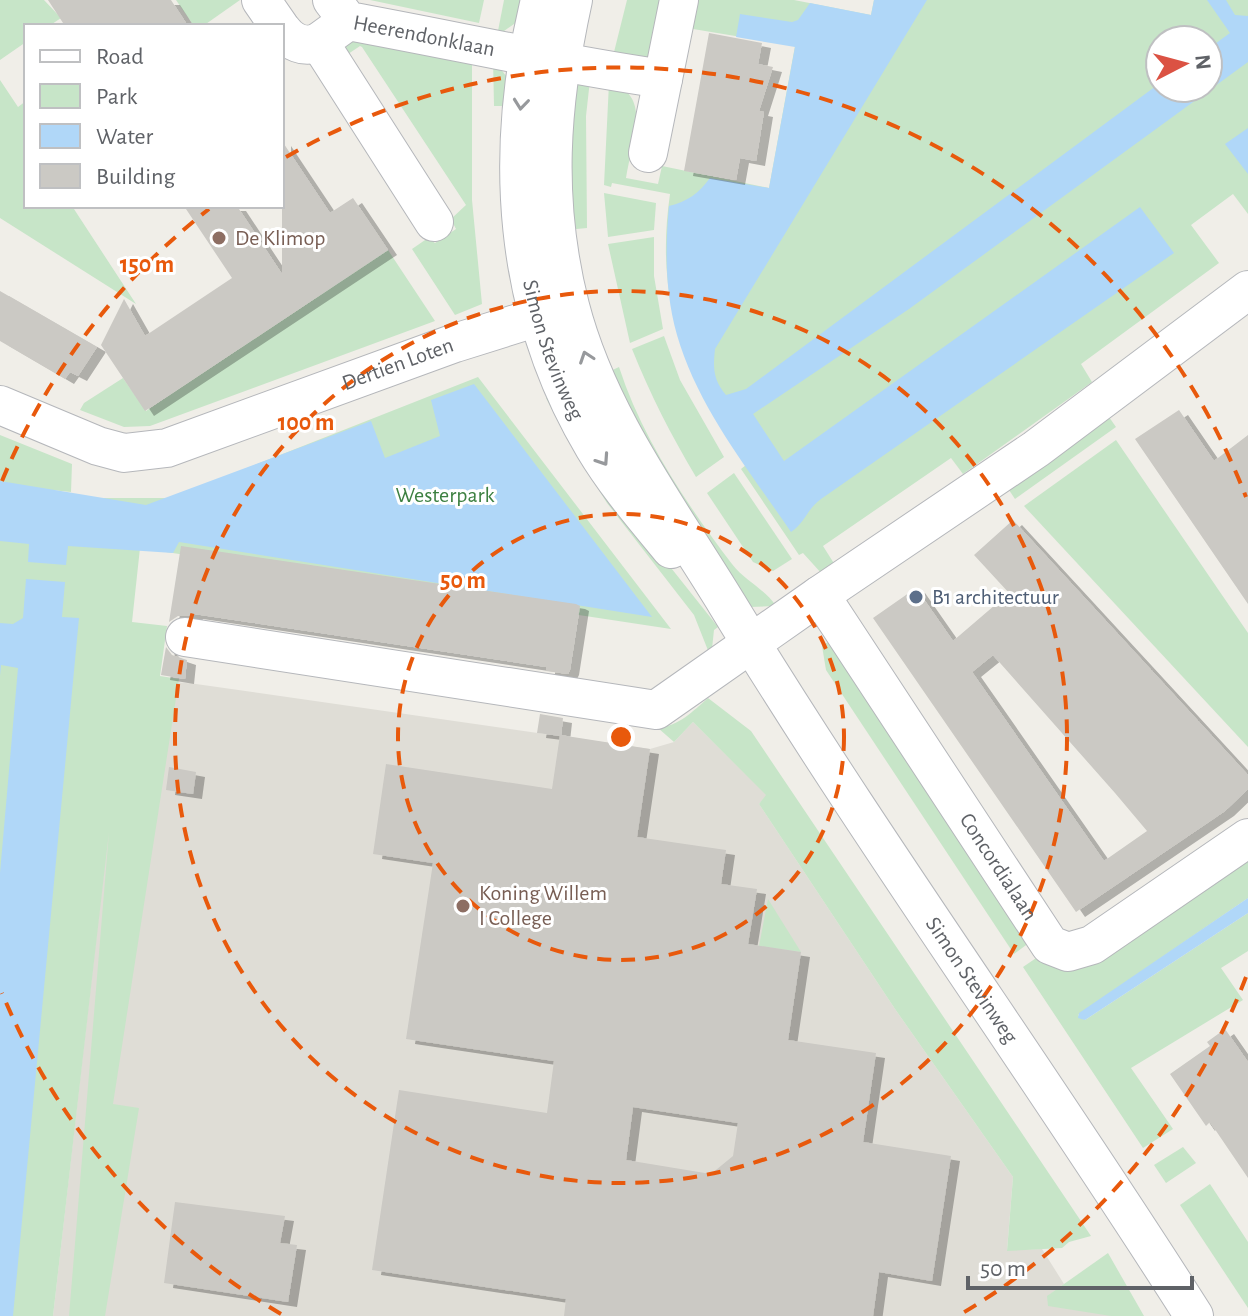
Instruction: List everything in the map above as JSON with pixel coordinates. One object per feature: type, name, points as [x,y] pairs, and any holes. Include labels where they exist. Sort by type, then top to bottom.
[{"type":"street","points":[[261,0],[278,24]]},
{"type":"street","name":"Simon Stevinweg","points":[[540,0],[543,58],[552,119],[557,245],[554,311],[559,378],[594,447],[629,498],[750,643],[974,986],[1135,1222],[1194,1316]]},
{"type":"street","name":"Simon Stevinweg","points":[[543,58],[573,0]]},
{"type":"street","points":[[648,153],[679,0]]},
{"type":"street","points":[[333,21],[434,222]]},
{"type":"street","name":"Heerendonklaan","points":[[284,32],[289,40],[313,45],[333,21],[663,79]]},
{"type":"street","points":[[185,637],[656,710],[1036,449],[1248,290]]},
{"type":"street","name":"Dertien Loten","points":[[0,405],[98,446],[124,453],[167,448],[455,343],[554,311]]},
{"type":"street","name":"Concordialaan","points":[[820,595],[1050,945],[1068,952],[1092,945],[1248,838]]},
{"type":"shaded area","name":"Koning Willem I College","points":[[126,677],[196,684],[650,749],[674,742],[693,722],[767,795],[759,804],[895,1009],[1013,1177],[1007,1250],[1042,1249],[1064,1284],[1049,1295],[1143,1316],[53,1316]]},
{"type":"green space","points":[[0,0],[44,0],[61,18],[52,24],[24,24],[24,43],[0,60]]},
{"type":"green space","points":[[176,0],[240,0],[206,24],[193,24]]},
{"type":"green space","points":[[370,0],[484,0],[479,23]]},
{"type":"green space","points":[[504,0],[531,0],[521,19],[497,36]]},
{"type":"green space","points":[[627,0],[665,0],[652,54],[645,60],[612,60]]},
{"type":"green space","points":[[693,0],[794,0],[871,15],[874,0],[1248,0],[1248,214],[1233,194],[1191,225],[1219,263],[1081,364],[1092,382],[963,474],[951,458],[823,546],[835,565],[822,574],[803,553],[799,555],[741,469],[746,465],[691,369],[671,305],[666,234],[670,194],[612,183],[611,187],[604,185],[609,83],[623,89],[635,109],[635,135],[626,178],[658,184],[662,166],[769,188],[795,46],[687,28]]},
{"type":"green space","points":[[351,39],[472,64],[472,200],[482,304],[455,315],[412,249],[428,238],[435,243],[456,229],[451,219],[466,205],[362,47],[345,56],[340,46]]},
{"type":"green space","points":[[493,59],[510,81],[511,106],[494,106]]},
{"type":"green space","points":[[0,80],[18,107],[24,102],[24,208],[73,208],[136,304],[0,218]]},
{"type":"green space","points":[[590,80],[586,116],[587,228],[566,230],[571,86]]},
{"type":"green space","points":[[604,193],[656,203],[654,230],[608,237]]},
{"type":"green space","points":[[654,237],[654,276],[663,329],[630,343],[608,244]]},
{"type":"green space","points":[[388,250],[435,321],[150,426],[124,427],[80,410],[84,403],[123,378],[146,411]]},
{"type":"green space","points":[[664,336],[680,380],[724,457],[696,477],[661,414],[632,349]]},
{"type":"green space","points":[[619,367],[653,445],[683,494],[732,564],[776,606],[750,607],[604,374]]},
{"type":"green space","name":"Westerpark","points":[[478,377],[671,629],[140,548],[132,622],[167,626],[160,676],[179,679],[113,1104],[139,1108],[105,1316],[69,1316],[109,832],[53,1316],[0,1316],[0,435],[72,464],[71,492],[52,490],[72,498],[171,498]]},
{"type":"green space","points":[[557,393],[625,510],[718,627],[714,630],[711,658],[694,615],[607,503],[568,441],[546,398]]},
{"type":"green space","points":[[1102,407],[1116,427],[1015,499],[1001,478]]},
{"type":"green space","points":[[1116,440],[1248,633],[1248,747],[1024,506]]},
{"type":"green space","points":[[734,473],[792,559],[773,571],[753,562],[707,493]]},
{"type":"green space","points":[[828,642],[1033,940],[1014,954],[826,670],[822,646]]},
{"type":"green space","points":[[708,698],[751,731],[1091,1236],[1069,1242],[1062,1248],[1007,1251],[1013,1177],[895,1009],[759,804],[766,795],[693,722],[674,742],[658,728],[679,721]]},
{"type":"green space","points":[[1248,860],[1248,898],[1078,1015],[1085,1020],[1248,913],[1248,951],[1221,968],[1243,1000],[1131,1068],[1173,1129],[1143,1148],[1023,967],[1045,952]]},
{"type":"green space","points":[[768,899],[801,952],[759,946]]},
{"type":"green space","points":[[1183,1147],[1196,1163],[1166,1183],[1154,1165]]},
{"type":"green space","points":[[1210,1184],[1248,1242],[1248,1308],[1180,1205]]},
{"type":"green space","points":[[1108,1253],[1144,1316],[1111,1316],[1048,1306],[1047,1296]]},
{"type":"water","points":[[874,0],[927,0],[715,349],[715,374],[726,395],[746,389],[1144,95],[1144,104],[1190,104],[909,309],[753,414],[784,461],[1140,207],[1174,253],[821,499],[791,532],[726,438],[686,362],[673,319],[668,287],[669,206],[692,196],[710,178],[769,188],[795,47],[736,37],[740,14],[792,22],[798,20],[810,3],[871,15]]},
{"type":"water","points":[[1207,0],[1226,0],[1235,15],[1248,16],[1248,62],[1224,79],[1224,37],[1230,33]]},
{"type":"water","points":[[1248,128],[1248,174],[1225,144]]},
{"type":"water","points":[[474,384],[652,617],[179,542],[173,553],[68,546],[66,565],[28,562],[29,544],[0,541],[0,481],[146,505],[371,421],[385,458],[440,436],[431,400]]},
{"type":"water","points":[[26,579],[65,582],[62,617],[79,618],[13,1316],[0,1316],[0,873],[18,668],[1,665],[0,676],[0,623],[13,624],[23,618]]},
{"type":"water","points":[[1248,898],[1248,913],[1085,1020],[1078,1018],[1079,1013]]},
{"type":"building","points":[[48,0],[171,0],[187,24],[64,24]]},
{"type":"building","points":[[709,33],[762,43],[758,64],[773,67],[759,111],[764,112],[756,161],[740,158],[736,180],[684,171]]},
{"type":"building","points":[[284,144],[330,213],[353,198],[388,250],[145,411],[101,345],[124,299],[145,336],[232,278],[185,208],[238,208],[282,274]]},
{"type":"building","points":[[0,291],[97,347],[78,376],[70,372],[65,379],[0,341]]},
{"type":"building","points":[[1179,410],[1214,461],[1248,435],[1248,604],[1135,439]]},
{"type":"building","points":[[1013,520],[1248,775],[1248,789],[1225,811],[1076,912],[873,618],[916,588],[953,641],[1009,593],[974,555]],"holes":[[[993,655],[1147,831],[1104,861],[972,672]]]},
{"type":"building","points":[[181,546],[576,604],[580,606],[570,670],[568,674],[546,671],[546,667],[194,614],[178,616],[169,622]]},
{"type":"building","points":[[166,647],[172,655],[187,660],[185,679],[161,675]]},
{"type":"building","points":[[540,714],[563,718],[561,736],[537,733]]},
{"type":"building","points":[[560,735],[650,749],[637,837],[726,850],[721,884],[757,889],[748,944],[801,952],[788,1040],[876,1053],[863,1142],[951,1156],[932,1281],[879,1272],[873,1316],[564,1316],[566,1299],[372,1270],[399,1090],[547,1113],[554,1061],[406,1039],[433,863],[373,854],[386,764],[552,789]],"holes":[[[633,1107],[738,1123],[733,1156],[711,1174],[626,1160]]]},
{"type":"building","points":[[169,767],[196,772],[193,794],[166,790]]},
{"type":"building","points":[[1225,1029],[1248,1062],[1248,1178],[1210,1122],[1206,1126],[1170,1074],[1210,1046],[1207,1042]]},
{"type":"building","points":[[175,1202],[285,1216],[280,1243],[297,1245],[288,1302],[164,1283]]},
{"type":"place","name":"De Klimop","points":[[219,238]]},
{"type":"place","name":"B1 architectuur","points":[[916,597]]},
{"type":"place","name":"Koning Willem I College","points":[[463,906]]}]
